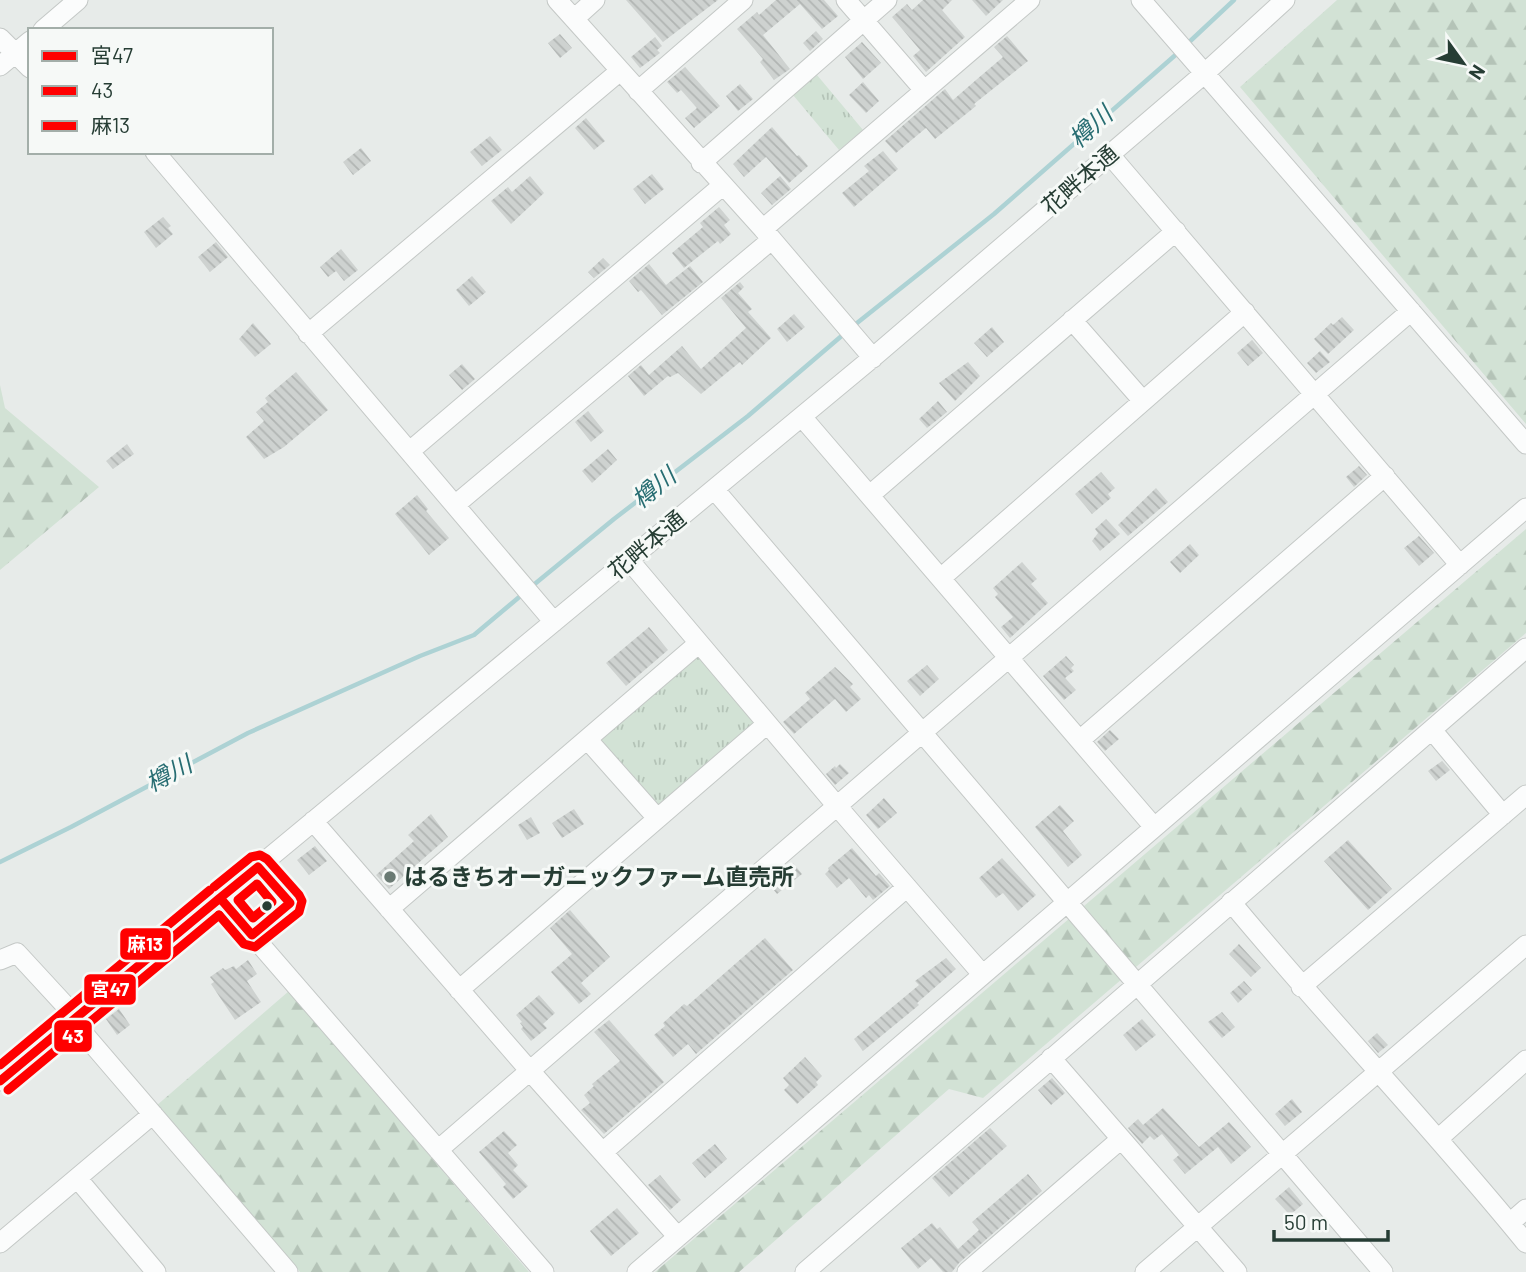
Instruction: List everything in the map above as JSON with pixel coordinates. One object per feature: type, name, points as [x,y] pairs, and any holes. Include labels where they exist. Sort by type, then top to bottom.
[{"type":"street","points":[[45,28],[78,0]]},
{"type":"street","points":[[557,0],[873,358]]},
{"type":"street","points":[[573,19],[596,0]]},
{"type":"street","points":[[638,91],[743,0]]},
{"type":"street","points":[[846,0],[925,90]]},
{"type":"street","points":[[701,163],[887,0]]},
{"type":"street","points":[[455,505],[767,235],[925,90],[1030,0]]},
{"type":"street","points":[[1141,0],[1526,444]]},
{"type":"street","name":"花畔本通","points":[[0,1081],[313,821],[548,614],[629,560],[873,358],[1205,73],[1285,0]]},
{"type":"street","points":[[0,38],[7,60]]},
{"type":"street","points":[[7,60],[28,43]]},
{"type":"street","points":[[7,60],[28,67]]},
{"type":"street","points":[[309,334],[620,71]]},
{"type":"street","points":[[157,154],[548,614]]},
{"type":"street","points":[[1110,155],[1460,565]]},
{"type":"street","points":[[410,451],[722,186]]},
{"type":"street","points":[[870,495],[1176,231]]},
{"type":"street","points":[[439,1150],[1410,311]]},
{"type":"street","points":[[941,578],[1245,312]]},
{"type":"street","points":[[1072,320],[1143,401]]},
{"type":"street","points":[[802,417],[1154,827]]},
{"type":"street","points":[[1080,740],[1385,476]]},
{"type":"street","points":[[714,489],[1384,1272]]},
{"type":"street","points":[[637,1272],[1526,508]]},
{"type":"street","points":[[629,560],[982,974]]},
{"type":"street","points":[[388,909],[699,643]]},
{"type":"street","points":[[805,1272],[1526,648]]},
{"type":"street","points":[[459,990],[767,724]]},
{"type":"street","points":[[1432,730],[1503,815]]},
{"type":"street","points":[[587,739],[657,818]]},
{"type":"street","points":[[1301,987],[1526,795]]},
{"type":"street","points":[[313,821],[678,1237]]},
{"type":"street","points":[[252,935],[290,903],[258,867]]},
{"type":"street","points":[[603,1152],[907,887]]},
{"type":"street","points":[[220,898],[544,1272]]},
{"type":"street","points":[[1231,902],[1301,987],[1438,1139],[1526,1243]]},
{"type":"street","points":[[1145,1272],[1526,944]]},
{"type":"street","points":[[0,960],[17,953],[288,1272]]},
{"type":"street","points":[[1051,1058],[1237,1272]]},
{"type":"street","points":[[1438,1139],[1526,1060]]},
{"type":"street","points":[[0,1243],[153,1114]]},
{"type":"street","points":[[967,1272],[1121,1139]]},
{"type":"street","points":[[77,1178],[156,1272]]},
{"type":"street","points":[[1510,1223],[1526,1209]]},
{"type":"green space","points":[[1337,0],[1526,0],[1526,424],[1240,87]]},
{"type":"green space","points":[[817,75],[863,130],[839,150],[793,95]]},
{"type":"green space","points":[[0,385],[5,408],[99,487],[0,570]]},
{"type":"green space","points":[[1526,529],[1526,633],[983,1098],[949,1089],[739,1272],[655,1272]]},
{"type":"green space","points":[[693,655],[701,657],[754,719],[752,727],[657,808],[652,808],[598,737]]},
{"type":"green space","points":[[289,991],[529,1272],[300,1272],[156,1106]]},
{"type":"building","points":[[626,0],[718,0],[663,42]]},
{"type":"building","points":[[776,0],[824,0],[838,16],[822,29],[800,4],[763,35],[790,69],[774,80],[760,62],[763,59],[737,29]]},
{"type":"building","points":[[923,0],[952,0],[942,10],[965,37],[926,72],[913,56],[920,50],[892,17],[907,4],[912,10]]},
{"type":"building","points":[[972,0],[1003,0],[986,16]]},
{"type":"building","points":[[816,31],[823,39],[810,51],[803,43]]},
{"type":"building","points":[[560,34],[572,48],[560,58],[548,43]]},
{"type":"building","points":[[1007,36],[1028,61],[935,139],[926,128],[896,153],[885,141],[945,89],[953,100],[1003,57],[994,47]]},
{"type":"building","points":[[655,37],[662,46],[657,50],[660,53],[640,68],[631,57]]},
{"type":"building","points":[[862,42],[881,63],[863,79],[845,57]]},
{"type":"building","points":[[685,67],[720,106],[694,128],[685,118],[697,108],[681,90],[677,93],[667,82]]},
{"type":"building","points":[[863,82],[879,101],[866,113],[849,95]]},
{"type":"building","points":[[740,84],[753,99],[738,111],[726,96]]},
{"type":"building","points":[[586,118],[605,141],[594,150],[575,128]]},
{"type":"building","points":[[772,127],[808,166],[789,183],[766,157],[744,177],[733,164]]},
{"type":"building","points":[[490,136],[502,150],[482,166],[470,152]]},
{"type":"building","points":[[361,148],[371,161],[353,175],[343,162]]},
{"type":"building","points":[[883,151],[898,169],[854,207],[842,193],[869,171],[864,166]]},
{"type":"building","points":[[652,174],[664,189],[645,204],[633,189]]},
{"type":"building","points":[[530,176],[544,193],[511,224],[491,201],[508,187],[512,192]]},
{"type":"building","points":[[780,176],[791,189],[772,205],[761,193]]},
{"type":"building","points":[[719,207],[730,220],[724,225],[731,234],[684,268],[672,253],[703,227],[700,223]]},
{"type":"building","points":[[163,217],[171,226],[168,228],[173,234],[156,248],[144,232]]},
{"type":"building","points":[[216,242],[228,257],[210,272],[198,257]]},
{"type":"building","points":[[341,249],[358,270],[344,281],[336,271],[328,277],[320,267]]},
{"type":"building","points":[[603,258],[610,265],[594,278],[588,272]]},
{"type":"building","points":[[649,264],[666,285],[690,266],[703,282],[662,315],[641,290],[638,292],[629,281]]},
{"type":"building","points":[[472,276],[486,292],[469,306],[456,290]]},
{"type":"building","points":[[740,282],[744,287],[738,293],[752,309],[748,312],[771,338],[742,365],[740,362],[701,394],[678,373],[668,376],[644,396],[628,376],[641,365],[649,375],[682,346],[701,369],[746,328],[721,298]]},
{"type":"building","points":[[794,314],[805,327],[787,342],[777,329]]},
{"type":"building","points":[[1342,317],[1354,330],[1328,354],[1314,339]]},
{"type":"building","points":[[253,323],[271,344],[255,357],[239,339]]},
{"type":"building","points":[[992,327],[1004,342],[987,357],[974,343]]},
{"type":"building","points":[[1252,340],[1263,353],[1248,366],[1237,353]]},
{"type":"building","points":[[1320,351],[1330,362],[1316,373],[1307,363]]},
{"type":"building","points":[[968,362],[980,376],[955,401],[939,383]]},
{"type":"building","points":[[462,364],[475,379],[462,390],[449,375]]},
{"type":"building","points":[[296,372],[328,410],[284,447],[264,459],[246,437],[264,421],[256,412],[268,402],[265,398]]},
{"type":"building","points":[[938,401],[947,412],[927,428],[919,419]]},
{"type":"building","points":[[588,411],[604,431],[591,442],[575,422]]},
{"type":"building","points":[[127,444],[134,454],[113,469],[106,461]]},
{"type":"building","points":[[608,449],[617,460],[592,483],[582,471]]},
{"type":"building","points":[[1359,466],[1367,475],[1354,487],[1346,477]]},
{"type":"building","points":[[1101,472],[1115,488],[1108,494],[1111,498],[1092,514],[1075,494]]},
{"type":"building","points":[[1156,488],[1168,502],[1128,536],[1118,525]]},
{"type":"building","points":[[417,495],[428,509],[426,511],[449,538],[429,555],[395,514]]},
{"type":"building","points":[[1106,519],[1120,534],[1100,551],[1092,541],[1098,533],[1095,529]]},
{"type":"building","points":[[1419,536],[1434,553],[1419,566],[1404,548]]},
{"type":"building","points":[[1190,544],[1199,555],[1180,573],[1170,562]]},
{"type":"building","points":[[1022,562],[1037,579],[1031,584],[1048,603],[1010,638],[1001,627],[1013,617],[995,597],[998,594],[993,588]]},
{"type":"building","points":[[649,627],[668,650],[626,686],[606,663]]},
{"type":"building","points":[[1066,656],[1074,665],[1071,668],[1074,671],[1065,678],[1076,690],[1064,700],[1043,676]]},
{"type":"building","points":[[927,665],[939,679],[920,696],[907,681]]},
{"type":"building","points":[[835,667],[853,684],[850,687],[861,699],[846,712],[835,699],[794,734],[783,722],[810,699],[805,693]]},
{"type":"building","points":[[1110,730],[1119,739],[1105,751],[1097,742]]},
{"type":"building","points":[[1442,761],[1450,770],[1436,781],[1428,771]]},
{"type":"building","points":[[840,764],[849,773],[835,785],[826,774]]},
{"type":"building","points":[[884,798],[897,813],[878,829],[866,815]]},
{"type":"building","points":[[1060,805],[1074,821],[1063,831],[1082,855],[1068,867],[1035,827]]},
{"type":"building","points":[[574,809],[584,824],[562,838],[552,823]]},
{"type":"building","points":[[431,814],[448,837],[389,889],[376,875],[414,841],[408,835]]},
{"type":"building","points":[[531,817],[540,833],[527,840],[518,825]]},
{"type":"building","points":[[1348,840],[1392,889],[1368,910],[1324,861]]},
{"type":"building","points":[[315,846],[327,861],[309,875],[297,860]]},
{"type":"building","points":[[852,848],[876,876],[879,873],[890,886],[873,900],[869,895],[866,898],[849,878],[837,888],[825,874],[828,868]]},
{"type":"building","points":[[1002,858],[1036,895],[1018,911],[1003,893],[996,898],[979,878]]},
{"type":"building","points":[[793,863],[802,874],[777,894],[768,883]]},
{"type":"building","points":[[570,910],[610,957],[581,983],[591,994],[579,1004],[551,972],[572,954],[550,928]]},
{"type":"building","points":[[765,938],[793,970],[696,1054],[688,1044],[673,1057],[654,1035],[665,1026],[663,1023],[684,1004],[687,1006]]},
{"type":"building","points":[[1239,944],[1261,968],[1251,977],[1229,954]]},
{"type":"building","points":[[946,958],[956,969],[917,1003],[919,1005],[863,1051],[854,1039],[919,985],[915,981]]},
{"type":"building","points":[[248,960],[257,974],[247,981],[261,1002],[235,1020],[211,984],[214,982],[210,977],[223,968],[225,970],[234,966],[236,969]]},
{"type":"building","points":[[1244,981],[1252,990],[1238,1003],[1230,993]]},
{"type":"building","points":[[539,995],[555,1013],[543,1024],[547,1028],[531,1041],[521,1029],[522,1022],[516,1015]]},
{"type":"building","points":[[119,1009],[130,1025],[117,1035],[106,1019]]},
{"type":"building","points":[[1222,1012],[1235,1027],[1222,1038],[1208,1022]]},
{"type":"building","points":[[1142,1019],[1156,1035],[1136,1051],[1123,1035]]},
{"type":"building","points":[[609,1020],[664,1082],[604,1134],[581,1110],[590,1103],[584,1095],[594,1086],[592,1084],[620,1061],[594,1032]]},
{"type":"building","points":[[1377,1033],[1388,1045],[1378,1053],[1368,1041]]},
{"type":"building","points":[[805,1057],[822,1076],[816,1082],[818,1085],[797,1104],[784,1090],[789,1085],[783,1078]]},
{"type":"building","points":[[1052,1078],[1065,1093],[1051,1105],[1038,1090]]},
{"type":"building","points":[[1292,1099],[1302,1112],[1285,1126],[1275,1114]]},
{"type":"building","points":[[1163,1108],[1199,1147],[1229,1122],[1251,1147],[1231,1164],[1218,1147],[1185,1174],[1173,1160],[1179,1155],[1162,1134],[1154,1140],[1150,1136],[1142,1144],[1128,1128],[1138,1119],[1143,1125]]},
{"type":"building","points":[[990,1128],[1007,1146],[949,1197],[932,1178]]},
{"type":"building","points":[[504,1131],[517,1145],[508,1153],[518,1165],[513,1170],[528,1186],[513,1199],[503,1187],[506,1184],[479,1152]]},
{"type":"building","points":[[715,1144],[727,1159],[705,1178],[692,1163]]},
{"type":"building","points":[[1028,1174],[1042,1191],[952,1272],[943,1272],[931,1258],[918,1269],[901,1248],[932,1223],[937,1229],[940,1227],[958,1249],[979,1230],[972,1222]]},
{"type":"building","points":[[660,1175],[681,1200],[670,1210],[648,1185]]},
{"type":"building","points":[[1289,1187],[1303,1204],[1290,1215],[1275,1199]]},
{"type":"building","points":[[617,1208],[639,1233],[611,1256],[590,1231]]},
{"type":"waterway","name":"樽川","points":[[1186,45],[1234,0]]},
{"type":"waterway","name":"樽川","points":[[852,327],[994,214],[1180,51]]},
{"type":"waterway","name":"樽川","points":[[531,587],[748,416],[845,333]]},
{"type":"waterway","name":"樽川","points":[[0,862],[248,733],[420,656],[474,635],[524,593]]},
{"type":"transit line","name":"麻13","points":[[214,887],[251,857],[260,855],[267,859],[302,901],[299,912],[255,947],[244,944],[219,915]]},
{"type":"transit line","name":"宮47","points":[[258,867],[290,903],[252,935],[220,898],[258,867]]},
{"type":"transit line","name":"43","points":[[257,884],[272,902],[253,918],[238,900],[257,884]]},
{"type":"transit line","name":"麻13","points":[[0,1065],[210,890]]},
{"type":"transit line","name":"宮47","points":[[0,1081],[220,898]]},
{"type":"transit line","name":"43","points":[[8,1090],[219,915]]},
{"type":"place","name":"はるきちオーガニックファーム直売所","points":[[390,877]]}]
